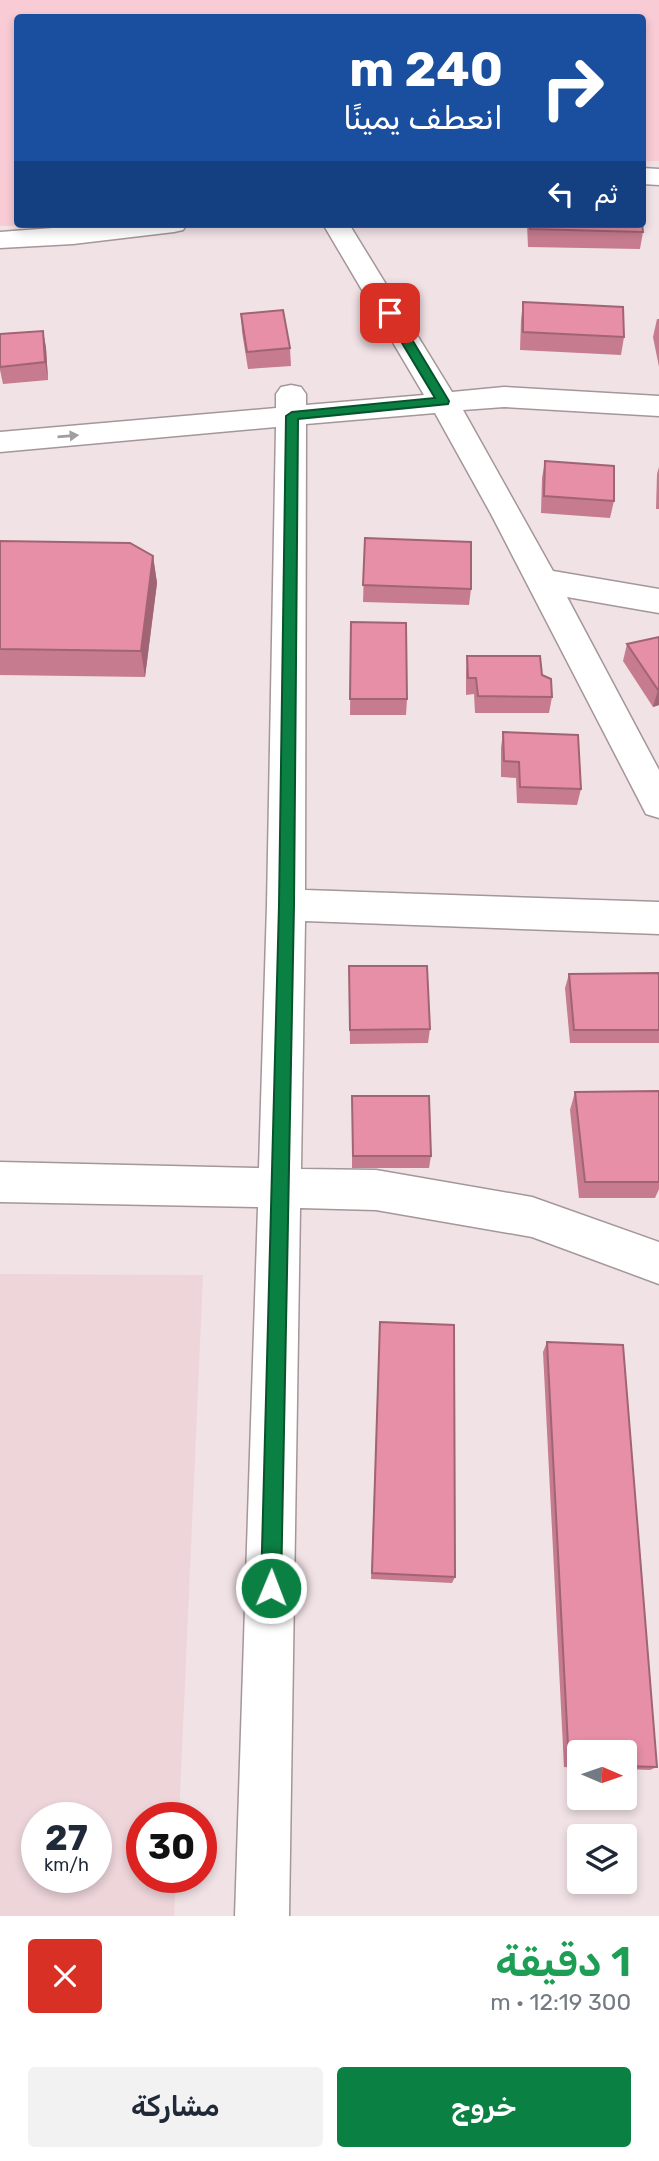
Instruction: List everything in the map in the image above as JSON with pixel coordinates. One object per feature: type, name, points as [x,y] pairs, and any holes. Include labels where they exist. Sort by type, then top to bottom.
[{"type":"street","points":[[0,240],[73,236],[140,228]]},
{"type":"street","points":[[338,228],[437,391],[543,581],[659,804]]},
{"type":"street","points":[[0,442],[292,405],[437,391],[504,397],[624,393],[659,387]]},
{"type":"street","points":[[624,393],[659,406]]},
{"type":"street","points":[[0,421],[292,405]]},
{"type":"street","points":[[262,1916],[286,905],[292,405]]},
{"type":"street","points":[[543,581],[659,601]]},
{"type":"street","points":[[286,905],[659,918]]},
{"type":"street","points":[[0,1182],[376,1190],[532,1217],[658,1269]]},
{"type":"shaded area","points":[[0,0],[659,0],[659,161],[646,161],[646,14],[14,14],[14,226],[0,226]]},
{"type":"shaded area","points":[[0,1274],[203,1275],[180,1802],[126,1802],[126,1893],[175,1893],[174,1916],[0,1916]]},
{"type":"building","points":[[642,228],[643,232],[530,229]]},
{"type":"building","points":[[523,302],[623,307],[624,337],[523,332]]},
{"type":"building","points":[[283,310],[290,348],[247,352],[241,314]]},
{"type":"building","points":[[43,331],[45,362],[0,367],[0,334]]},
{"type":"building","points":[[545,461],[614,466],[614,501],[544,496]]},
{"type":"building","points":[[365,538],[471,542],[471,589],[363,585]]},
{"type":"building","points":[[0,541],[130,543],[153,556],[141,651],[0,649]]},
{"type":"building","points":[[351,622],[406,623],[407,699],[350,699]]},
{"type":"building","points":[[659,637],[659,690],[658,690],[627,644]]},
{"type":"building","points":[[467,656],[540,656],[542,675],[551,679],[552,697],[478,696],[476,678],[468,678]]},
{"type":"building","points":[[503,732],[578,735],[581,789],[520,787],[519,762],[504,761]]},
{"type":"building","points":[[349,966],[427,966],[430,1029],[350,1030]]},
{"type":"building","points":[[659,973],[659,1030],[574,1030],[569,974]]},
{"type":"building","points":[[659,1091],[659,1182],[585,1182],[575,1092]]},
{"type":"building","points":[[352,1096],[429,1096],[431,1156],[353,1156]]},
{"type":"building","points":[[380,1322],[454,1325],[455,1577],[372,1573]]},
{"type":"building","points":[[547,1342],[623,1345],[657,1767],[637,1766],[637,1740],[568,1740]]},
{"type":"route","points":[[271,1588],[286,905],[292,416],[443,401],[390,313]]}]
